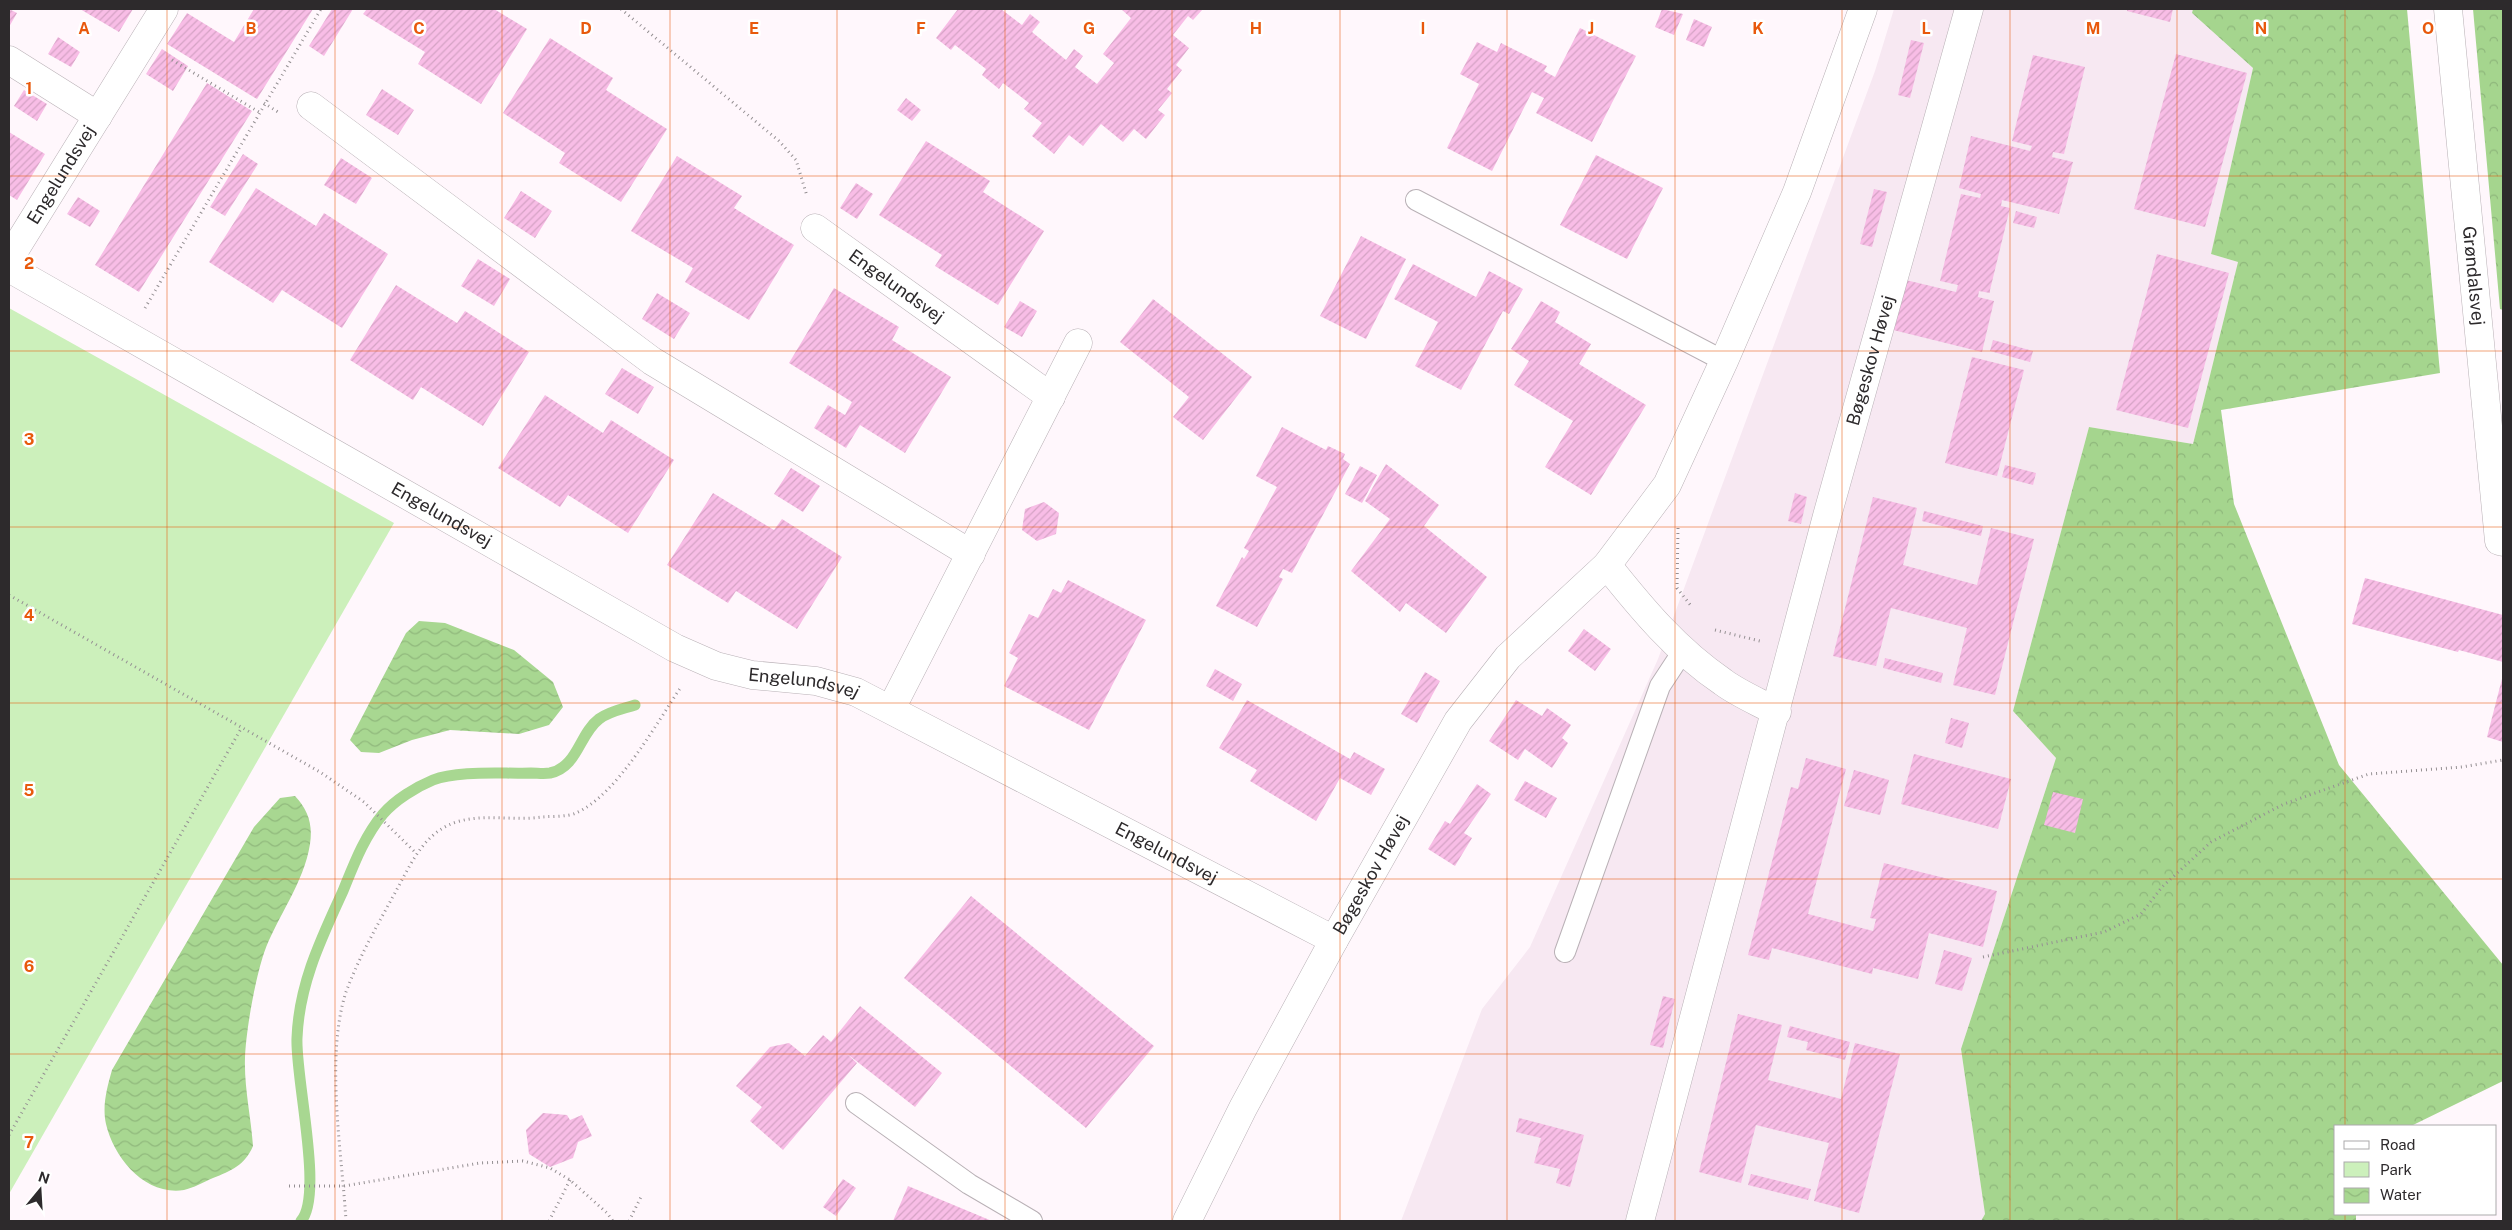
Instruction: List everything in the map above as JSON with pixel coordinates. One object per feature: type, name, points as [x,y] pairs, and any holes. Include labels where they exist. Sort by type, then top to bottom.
[{"type":"street","name":"Engelundsvej","points":[[9,260],[164,9]]},
{"type":"street","name":"Bøgeskov Høvej","points":[[1187,1221],[1243,1108],[1334,940],[1458,722],[1508,656],[1607,565],[1667,484],[1724,361],[1797,192],[1863,9]]},
{"type":"street","name":"Bøgeskov Høvej","points":[[1640,1221],[1777,712],[1827,516],[1969,9]]},
{"type":"street","name":"Grøndalsvej","points":[[2448,9],[2501,542]]},
{"type":"street","name":"Engelundsvej","points":[[9,60],[98,116]]},
{"type":"street","points":[[311,106],[652,361],[971,554]]},
{"type":"street","name":"Engelundsvej","points":[[815,228],[1051,397]]},
{"type":"street","name":"Engelundsvej","points":[[9,268],[675,648],[716,666],[752,675],[816,681],[848,690],[891,710],[1334,940]]},
{"type":"street","points":[[891,710],[1078,343]]},
{"type":"street","points":[[1607,565],[1652,621],[1683,652],[1724,683],[1777,712]]},
{"type":"lane","points":[[1416,200],[1724,361]]},
{"type":"lane","points":[[1565,952],[1660,686],[1683,652]]},
{"type":"lane","points":[[856,1103],[969,1184],[1032,1221]]},
{"type":"path","points":[[129,336],[321,9]]},
{"type":"path","points":[[621,9],[779,141],[796,160],[815,228]]},
{"type":"path","points":[[143,43],[259,112]]},
{"type":"path","points":[[1667,484],[1679,520],[1677,588],[1693,608]]},
{"type":"path","points":[[9,595],[320,772],[364,802],[402,837],[416,853]]},
{"type":"path","points":[[1708,628],[1793,650]]},
{"type":"path","points":[[346,1221],[336,1084],[338,1039],[346,994],[361,956],[416,853],[433,833],[460,821],[494,818],[539,818],[575,814],[598,800],[618,778],[701,659]]},
{"type":"path","points":[[9,1135],[242,728]]},
{"type":"path","points":[[1983,957],[2104,932],[2141,914],[2162,887],[2211,842],[2284,804],[2369,774],[2462,767],[2503,760]]},
{"type":"path","points":[[288,1186],[344,1186],[480,1163],[523,1161],[550,1168],[570,1180],[607,1213],[613,1221]]},
{"type":"path","points":[[549,1221],[570,1180]]},
{"type":"path","points":[[629,1221],[642,1195]]},
{"type":"shaded area","points":[[1894,9],[2193,9],[2192,13],[2253,68],[2211,254],[2238,262],[2193,444],[2089,427],[2013,711],[2056,758],[1961,1049],[1985,1214],[1981,1221],[1401,1221],[1482,1009],[1530,947],[1658,659],[1875,71]]},
{"type":"green space","points":[[2193,9],[2407,9],[2440,373],[2221,410],[2234,504],[2339,765],[2503,965],[2503,1081],[2413,1125],[2334,1125],[2334,1215],[2356,1215],[2356,1221],[1981,1221],[1985,1214],[1961,1049],[2056,758],[2013,711],[2089,427],[2193,444],[2238,262],[2211,254],[2253,68],[2192,13]]},
{"type":"green space","points":[[2473,9],[2503,9],[2503,310],[2500,309]]},
{"type":"green space","points":[[9,308],[394,523],[9,1194]]},
{"type":"water","points":[[419,621],[445,623],[514,650],[553,682],[563,707],[549,725],[519,734],[450,730],[412,740],[379,753],[361,752],[350,740],[406,633]]},
{"type":"water","points":[[295,796],[306,812],[310,824],[310,844],[302,872],[269,940],[257,977],[247,1034],[245,1069],[253,1146],[242,1163],[226,1173],[184,1190],[156,1187],[144,1181],[133,1172],[116,1150],[110,1137],[106,1124],[105,1104],[112,1070],[254,827],[280,798]]},
{"type":"building","points":[[9,9],[17,13],[9,27]]},
{"type":"building","points":[[80,9],[133,9],[119,32]]},
{"type":"building","points":[[254,9],[313,9],[257,99],[167,44],[187,13],[234,42]]},
{"type":"building","points":[[332,9],[353,9],[324,56],[309,46]]},
{"type":"building","points":[[367,9],[494,9],[527,29],[481,104],[418,64],[425,52],[363,14]]},
{"type":"building","points":[[958,9],[1001,9],[1022,25],[1030,14],[1040,22],[1032,32],[1066,60],[1074,49],[1083,56],[1075,67],[1097,84],[1114,63],[1103,54],[1131,18],[1121,9],[1203,9],[1193,20],[1188,16],[1173,35],[1189,48],[1176,65],[1182,70],[1167,89],[1172,93],[1158,110],[1165,115],[1146,139],[1134,129],[1123,142],[1101,124],[1083,146],[1069,135],[1054,154],[1032,136],[1042,123],[1024,109],[1029,103],[1003,83],[999,89],[982,75],[986,69],[955,45],[951,50],[936,38]]},
{"type":"building","points":[[1662,9],[1683,14],[1674,35],[1655,27]]},
{"type":"building","points":[[2127,9],[2173,9],[2170,22],[2127,11]]},
{"type":"building","points":[[1694,19],[1712,27],[1704,47],[1686,40]]},
{"type":"building","points":[[1580,28],[1636,56],[1592,142],[1536,113],[1544,98],[1532,92],[1492,171],[1447,148],[1479,84],[1460,74],[1477,42],[1497,52],[1501,43],[1547,66],[1544,71],[1555,77]]},
{"type":"building","points":[[58,37],[80,52],[71,67],[48,54]]},
{"type":"building","points":[[550,38],[613,78],[606,90],[667,129],[621,202],[559,163],[565,153],[503,113]]},
{"type":"building","points":[[1911,40],[1924,43],[1910,98],[1898,95]]},
{"type":"building","points":[[162,49],[188,66],[173,91],[146,74]]},
{"type":"building","points":[[2176,54],[2247,73],[2205,227],[2134,209]]},
{"type":"building","points":[[2033,55],[2085,67],[2064,154],[2053,152],[2052,157],[2073,162],[2059,214],[2002,200],[2001,206],[2010,208],[1990,293],[1979,291],[1978,297],[1994,301],[1982,352],[1881,327],[1893,277],[1956,292],[1958,285],[1940,281],[1961,194],[1980,198],[1981,194],[1959,188],[1971,136],[2030,151],[2032,146],[2012,141]]},
{"type":"building","points":[[207,83],[252,111],[139,292],[95,265]]},
{"type":"building","points":[[382,89],[414,110],[398,135],[366,115]]},
{"type":"building","points":[[24,90],[47,104],[37,121],[14,106]]},
{"type":"building","points":[[906,98],[921,110],[912,121],[897,110]]},
{"type":"building","points":[[9,132],[45,154],[17,200],[9,195]]},
{"type":"building","points":[[926,141],[990,181],[983,192],[1044,231],[998,305],[935,266],[942,255],[879,215]]},
{"type":"building","points":[[243,154],[258,164],[225,216],[210,207]]},
{"type":"building","points":[[1596,155],[1663,188],[1627,259],[1560,225]]},
{"type":"building","points":[[677,156],[742,196],[734,208],[794,245],[749,320],[685,282],[693,268],[631,231]]},
{"type":"building","points":[[341,158],[372,178],[356,204],[324,185]]},
{"type":"building","points":[[856,183],[873,194],[857,219],[840,208]]},
{"type":"building","points":[[256,188],[316,226],[324,213],[388,254],[342,328],[282,290],[273,303],[209,262]]},
{"type":"building","points":[[1874,189],[1887,192],[1872,247],[1860,244]]},
{"type":"building","points":[[521,191],[552,211],[535,238],[504,218]]},
{"type":"building","points":[[78,197],[100,211],[90,227],[67,214]]},
{"type":"building","points":[[2016,211],[2037,217],[2034,228],[2013,223]]},
{"type":"building","points":[[1361,236],[1406,259],[1366,339],[1320,316]]},
{"type":"building","points":[[2157,254],[2229,273],[2188,428],[2116,410]]},
{"type":"building","points":[[478,259],[510,279],[494,306],[461,286]]},
{"type":"building","points":[[1413,264],[1476,297],[1489,271],[1523,289],[1509,314],[1503,311],[1461,390],[1415,366],[1438,322],[1394,299]]},
{"type":"building","points":[[396,285],[457,323],[465,311],[529,352],[483,426],[421,387],[413,400],[350,360]]},
{"type":"building","points":[[834,288],[899,327],[892,340],[951,377],[905,453],[860,425],[846,448],[814,428],[828,405],[845,415],[852,402],[789,363]]},
{"type":"building","points":[[657,293],[690,313],[674,339],[642,319]]},
{"type":"building","points":[[1153,299],[1252,377],[1203,440],[1173,417],[1189,397],[1120,342]]},
{"type":"building","points":[[1020,301],[1037,311],[1022,337],[1004,327]]},
{"type":"building","points":[[1541,301],[1560,312],[1555,322],[1591,344],[1579,364],[1646,405],[1591,495],[1545,467],[1573,421],[1514,385],[1529,361],[1511,349]]},
{"type":"building","points":[[1993,340],[2033,351],[2030,362],[1990,351]]},
{"type":"building","points":[[1972,357],[2024,370],[1997,476],[1945,463]]},
{"type":"building","points":[[622,368],[654,387],[638,414],[605,394]]},
{"type":"building","points":[[545,395],[603,433],[611,420],[674,460],[628,533],[568,495],[560,507],[498,468]]},
{"type":"building","points":[[1282,427],[1326,450],[1328,446],[1345,454],[1343,459],[1350,464],[1292,573],[1283,569],[1279,577],[1283,579],[1257,627],[1216,606],[1242,557],[1244,559],[1249,551],[1244,548],[1277,487],[1256,476]]},
{"type":"building","points":[[1386,464],[1439,505],[1424,526],[1487,577],[1446,633],[1406,603],[1400,612],[1351,571],[1390,519],[1365,501]]},
{"type":"building","points":[[2005,465],[2036,473],[2033,485],[2002,477]]},
{"type":"building","points":[[1360,466],[1377,475],[1362,503],[1345,494]]},
{"type":"building","points":[[791,468],[820,486],[803,512],[774,494]]},
{"type":"building","points":[[713,493],[774,530],[782,519],[842,557],[797,629],[736,591],[728,603],[667,565]]},
{"type":"building","points":[[1795,493],[1807,497],[1801,524],[1788,521]]},
{"type":"building","points":[[1873,497],[1917,508],[1903,565],[1977,585],[1991,528],[2034,539],[1995,695],[1953,685],[1967,628],[1891,608],[1876,666],[1833,656]]},
{"type":"building","points":[[1044,502],[1059,513],[1056,534],[1037,541],[1022,530],[1025,509]]},
{"type":"building","points":[[1924,511],[1983,526],[1981,536],[1922,521]]},
{"type":"building","points":[[2365,578],[2503,615],[2503,662],[2352,624]]},
{"type":"building","points":[[1068,580],[1146,620],[1089,730],[1004,686],[1018,658],[1009,653],[1029,614],[1038,618],[1053,589],[1061,593]]},
{"type":"building","points":[[1584,629],[1611,649],[1595,671],[1568,651]]},
{"type":"building","points":[[1885,658],[1943,673],[1941,683],[1883,668]]},
{"type":"building","points":[[1215,669],[1242,684],[1233,701],[1206,686]]},
{"type":"building","points":[[1425,672],[1440,681],[1417,723],[1401,714]]},
{"type":"building","points":[[2503,675],[2503,742],[2487,737]]},
{"type":"building","points":[[1247,700],[1350,759],[1354,752],[1385,769],[1371,795],[1340,778],[1316,821],[1250,781],[1257,770],[1219,748]]},
{"type":"building","points":[[1516,700],[1542,716],[1547,708],[1571,725],[1562,738],[1568,743],[1552,768],[1525,749],[1518,760],[1489,741]]},
{"type":"building","points":[[1951,718],[1969,723],[1962,748],[1945,743]]},
{"type":"building","points":[[1914,754],[2011,779],[1998,829],[1901,804]]},
{"type":"building","points":[[1806,758],[1846,769],[1808,914],[1873,931],[1876,919],[1870,918],[1884,863],[1997,891],[1983,947],[1929,933],[1918,979],[1873,968],[1872,974],[1772,948],[1769,960],[1748,955],[1791,787],[1798,789]]},
{"type":"building","points":[[1854,770],[1889,780],[1880,815],[1844,806]]},
{"type":"building","points":[[1525,781],[1557,798],[1546,818],[1514,800]]},
{"type":"building","points":[[1477,784],[1491,794],[1464,833],[1472,838],[1455,866],[1428,849],[1445,821],[1450,824]]},
{"type":"building","points":[[2053,792],[2083,799],[2075,833],[2044,825]]},
{"type":"building","points":[[971,896],[1154,1046],[1086,1128],[904,978]]},
{"type":"building","points":[[1944,950],[1972,958],[1962,991],[1935,984]]},
{"type":"building","points":[[1663,996],[1675,999],[1663,1048],[1650,1045]]},
{"type":"building","points":[[860,1006],[942,1073],[915,1107],[846,1053],[857,1063],[783,1150],[750,1121],[762,1107],[736,1086],[770,1047],[789,1043],[805,1056],[823,1035],[831,1042]]},
{"type":"building","points":[[1738,1014],[1782,1025],[1768,1080],[1841,1099],[1855,1043],[1900,1054],[1859,1213],[1814,1201],[1829,1143],[1756,1125],[1741,1183],[1699,1172]]},
{"type":"building","points":[[1790,1026],[1850,1042],[1845,1060],[1806,1050],[1808,1042],[1787,1037]]},
{"type":"building","points":[[543,1113],[567,1115],[570,1120],[582,1115],[592,1136],[578,1142],[573,1158],[550,1167],[529,1154],[526,1130]]},
{"type":"building","points":[[1519,1118],[1584,1135],[1570,1187],[1556,1183],[1560,1169],[1534,1163],[1541,1138],[1516,1132]]},
{"type":"building","points":[[1751,1174],[1811,1189],[1808,1200],[1748,1185]]},
{"type":"building","points":[[843,1179],[856,1188],[836,1216],[823,1207]]},
{"type":"building","points":[[908,1186],[992,1221],[893,1221]]},
{"type":"waterway","points":[[301,1221],[307,1207],[310,1187],[307,1134],[297,1038],[302,999],[319,944],[355,861],[370,832],[393,804],[413,790],[433,780],[455,775],[550,773],[559,770],[573,757],[592,725],[599,719],[612,712],[635,705]]}]
